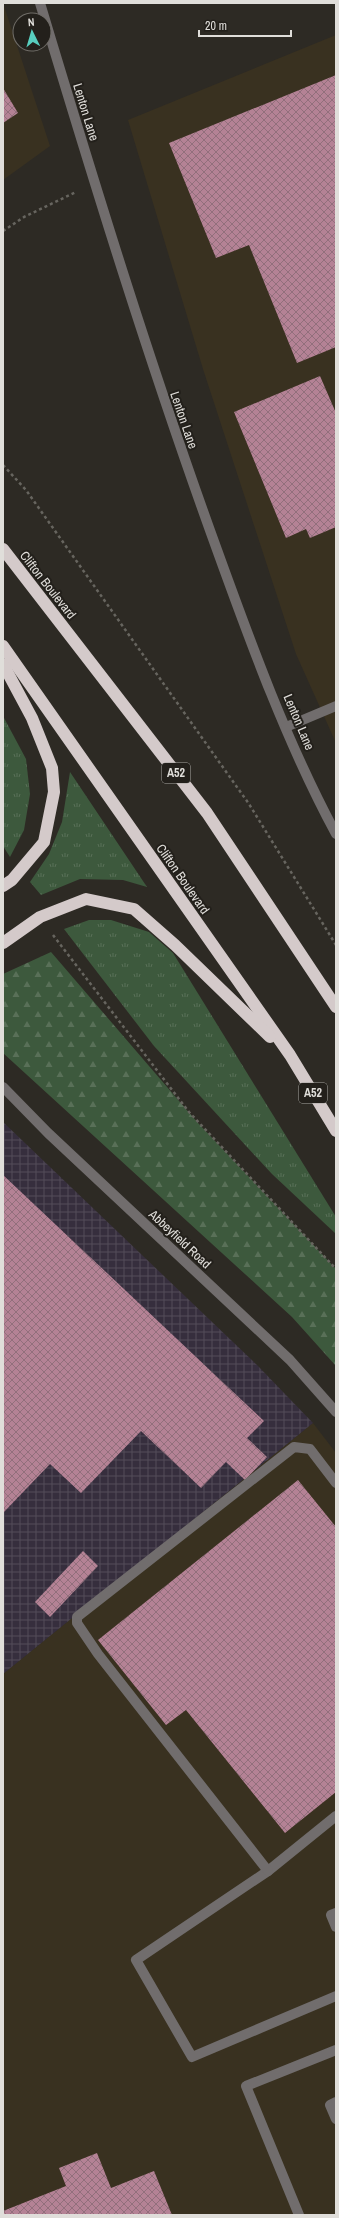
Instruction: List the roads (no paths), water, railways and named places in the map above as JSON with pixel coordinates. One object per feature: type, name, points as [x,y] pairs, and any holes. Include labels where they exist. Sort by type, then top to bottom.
[{"type":"highway","name":"Clifton Boulevard","points":[[3,549],[207,813],[336,1007]]},
{"type":"highway","name":"Clifton Boulevard","points":[[3,646],[290,1055],[336,1131]]},
{"type":"highway","points":[[3,664],[32,718],[52,768],[54,792],[44,842],[12,880],[3,886]]},
{"type":"highway","points":[[3,943],[40,917],[86,899],[134,909],[175,945],[290,1055]]},
{"type":"street","name":"Lenton Lane","points":[[40,3],[94,184],[174,432],[235,600],[286,727],[336,834]]},
{"type":"street","points":[[286,727],[336,706]]},
{"type":"street","name":"Abbeyfield Road","points":[[3,1087],[48,1133],[290,1360],[336,1412]]},
{"type":"street","points":[[268,1871],[98,1654],[77,1623],[77,1617],[294,1447],[310,1449],[336,1483]]},
{"type":"street","points":[[336,1816],[268,1871],[136,1960],[192,2057],[336,1996]]},
{"type":"street","points":[[336,1913],[331,1915],[336,1927]]},
{"type":"street","points":[[299,2215],[246,2086],[336,2050]]},
{"type":"street","points":[[336,2102],[330,2105],[336,2119]]}]
